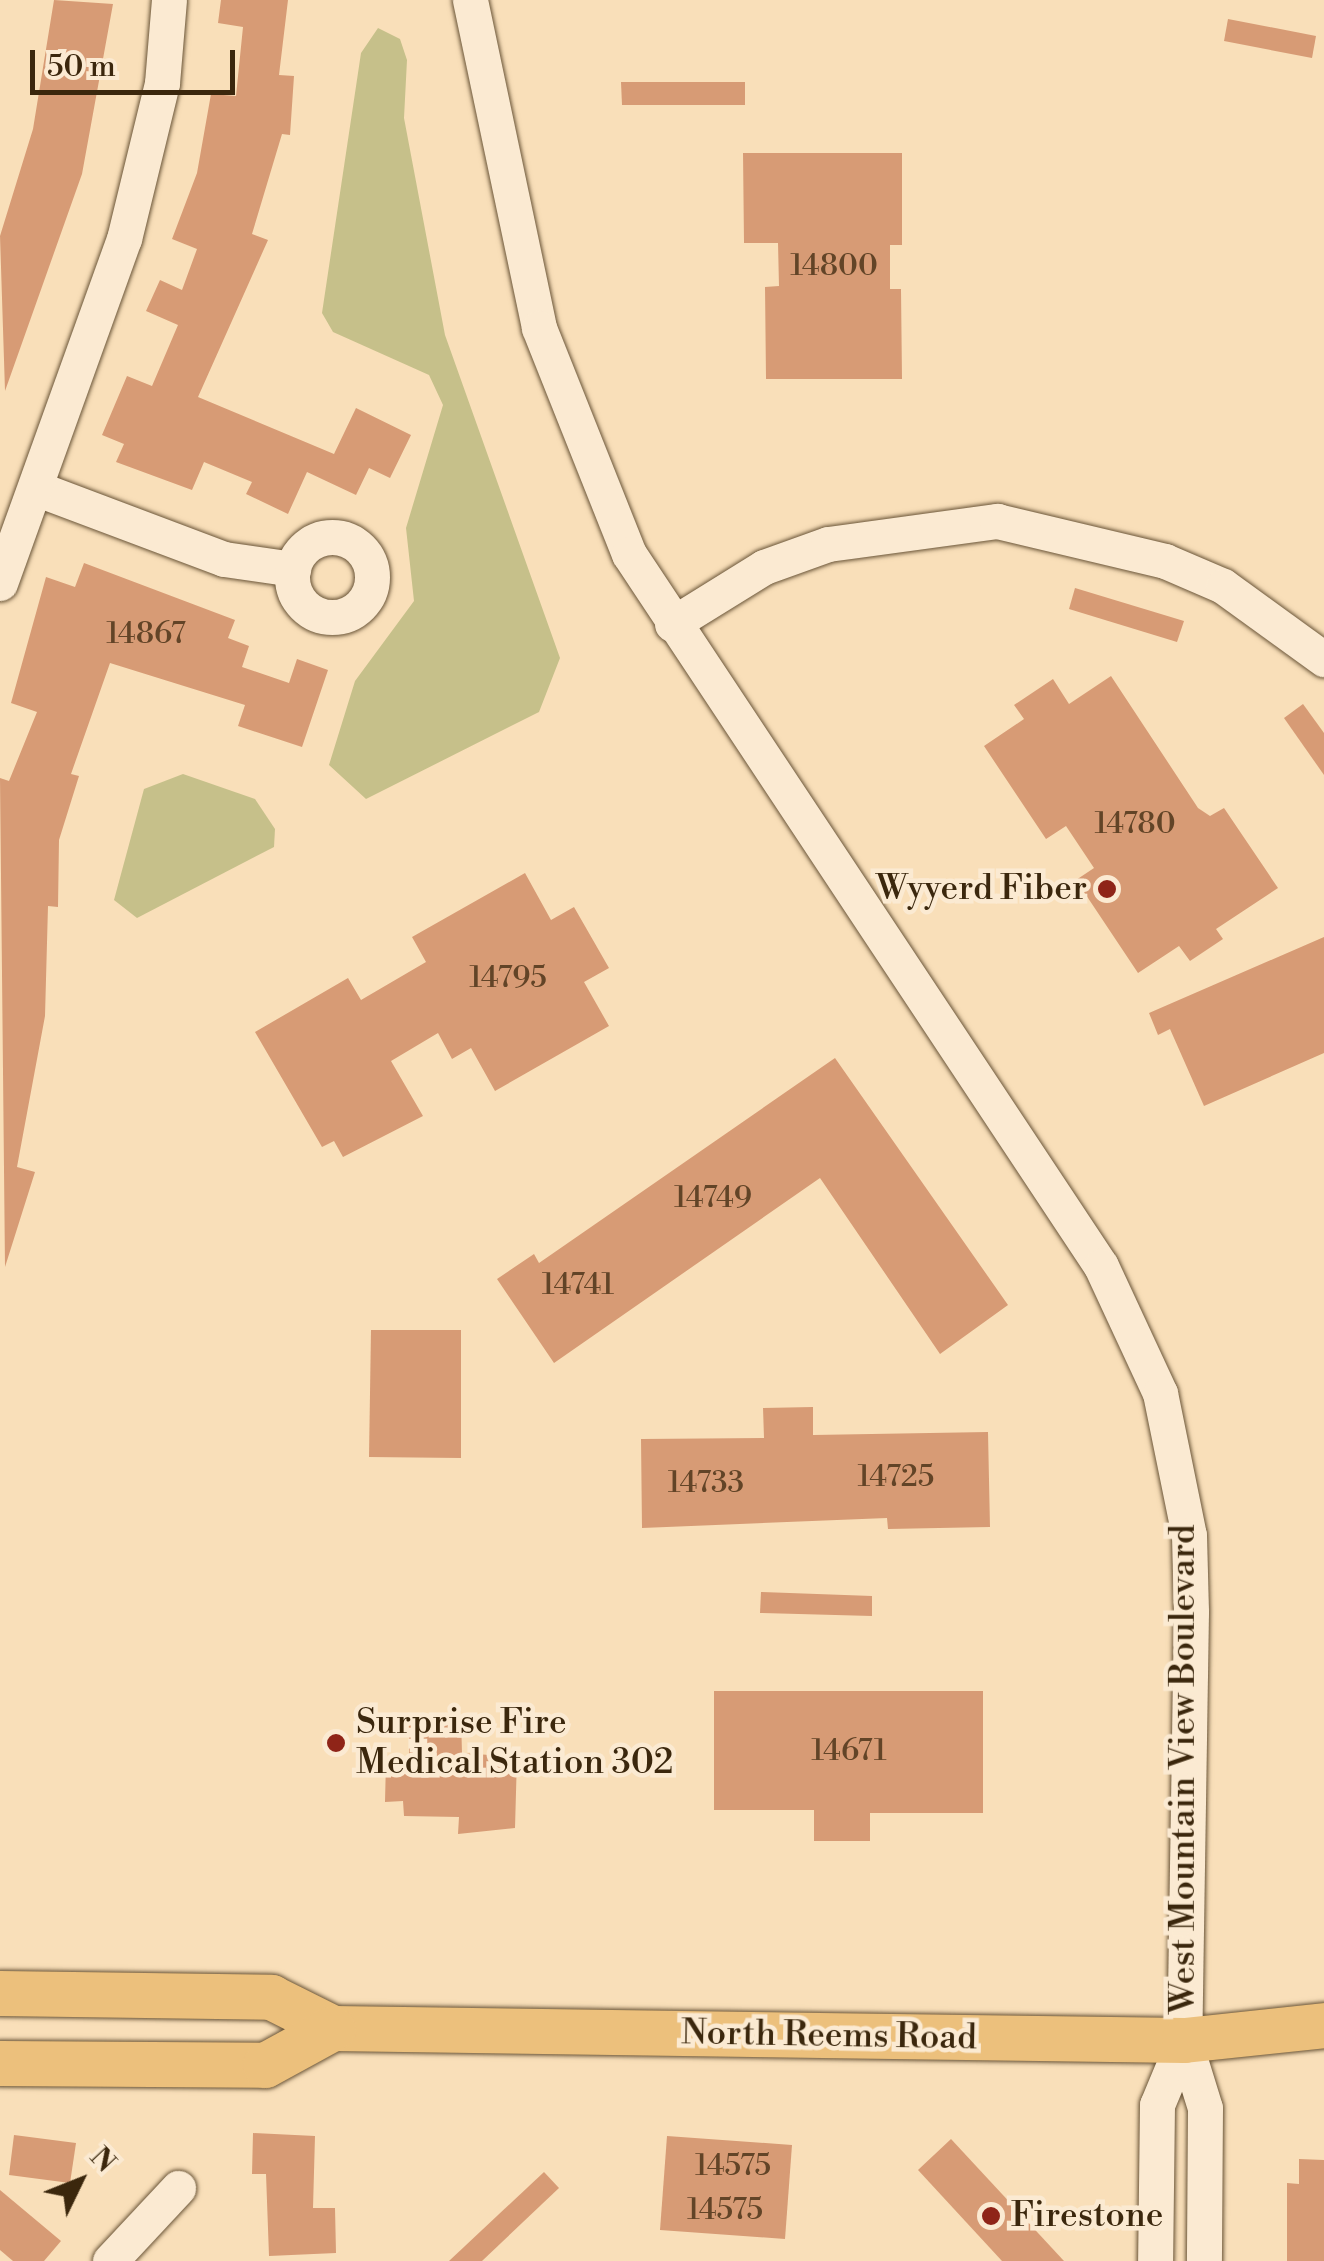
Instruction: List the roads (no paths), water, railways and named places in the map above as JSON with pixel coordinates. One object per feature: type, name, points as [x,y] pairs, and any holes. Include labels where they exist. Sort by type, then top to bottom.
[{"type":"main road","name":"North Reems Road","points":[[0,1993],[271,1997],[332,2028],[1184,2040],[1324,2025]]},
{"type":"main road","name":"North Reems Road","points":[[0,2063],[265,2065],[332,2028]]},
{"type":"street","points":[[0,584],[38,489],[124,240],[162,83],[169,0]]},
{"type":"street","name":"West Mountain View Boulevard","points":[[470,0],[538,328],[629,554],[1101,1266],[1160,1393],[1189,1534],[1184,2040],[1205,2108],[1204,2261]]},
{"type":"street","points":[[38,489],[224,559],[293,568]]},
{"type":"street","points":[[672,624],[764,567],[828,544],[997,521],[1102,540],[1194,574],[1324,658]]},
{"type":"street","name":"West Mountain View Boulevard","points":[[1155,2261],[1158,2105],[1184,2040]]},
{"type":"street","points":[[110,2261],[178,2188]]},
{"type":"place","name":"Wyyerd Fiber","points":[[1107,889]]},
{"type":"place","name":"Surprise Fire Medical Station 302","points":[[336,1743]]},
{"type":"place","name":"Firestone","points":[[991,2216]]}]
